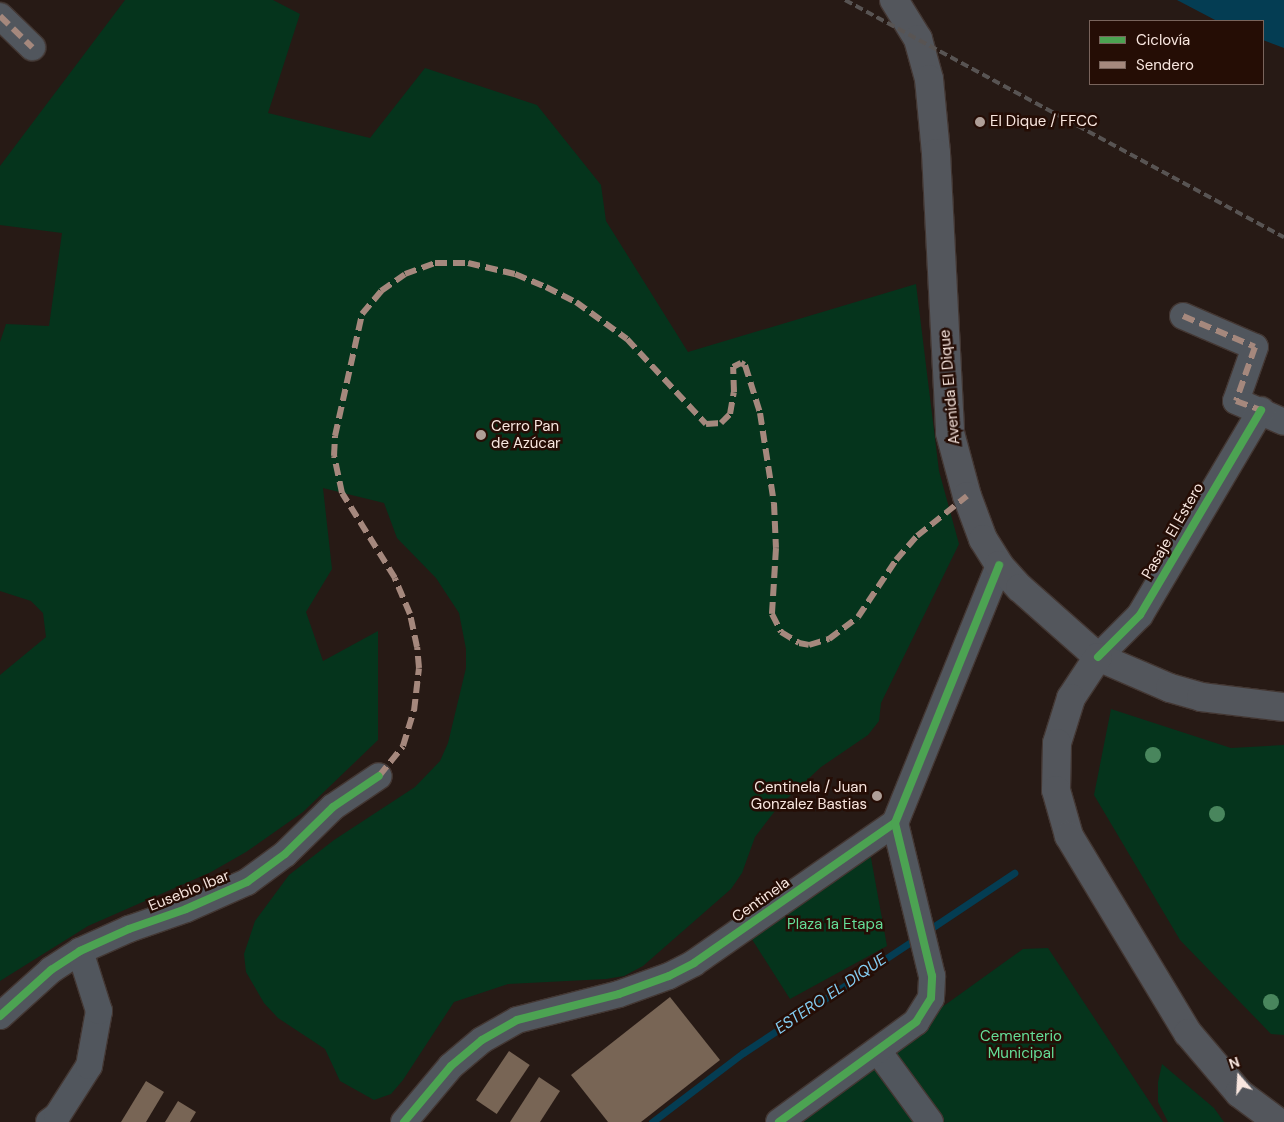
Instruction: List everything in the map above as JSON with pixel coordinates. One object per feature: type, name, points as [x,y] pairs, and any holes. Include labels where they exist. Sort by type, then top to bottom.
[{"type":"main road","name":"Avenida El Dique","points":[[894,0],[912,27],[923,52],[933,109],[950,432],[973,517],[999,564],[1041,608],[1098,657],[1152,681],[1193,695],[1238,703],[1284,707]]},
{"type":"main road","points":[[1098,657],[1071,698],[1057,743],[1056,790],[1069,836],[1188,1033],[1239,1093],[1278,1122]]},
{"type":"street","points":[[0,16],[32,47]]},
{"type":"street","points":[[1183,316],[1255,347],[1236,401],[1284,422]]},
{"type":"street","name":"Pasaje El Estero","points":[[1098,657],[1140,616],[1260,410]]},
{"type":"street","points":[[779,1122],[878,1051],[922,1015],[932,987],[895,824],[999,564]]},
{"type":"street","name":"Eusebio Ibar","points":[[0,1016],[51,970],[80,951],[129,929],[186,909],[247,882],[285,854],[333,807],[379,776]]},
{"type":"street","name":"Centinela","points":[[413,1119],[451,1066],[482,1040],[517,1020],[619,994],[669,976],[694,963],[895,824]]},
{"type":"street","points":[[48,1122],[58,1116],[89,1066],[99,1011],[80,951]]},
{"type":"street","points":[[878,1051],[930,1122]]},
{"type":"green space","points":[[125,0],[273,0],[300,14],[268,113],[370,138],[425,68],[537,105],[601,185],[606,221],[688,352],[916,284],[939,471],[959,544],[881,703],[879,721],[868,735],[821,767],[778,807],[755,837],[742,873],[731,889],[643,966],[624,976],[606,979],[508,984],[454,1002],[403,1080],[391,1094],[374,1100],[340,1081],[325,1049],[278,1018],[264,1003],[246,972],[244,954],[255,921],[289,875],[334,840],[415,787],[440,761],[448,743],[466,668],[466,649],[459,613],[436,578],[397,538],[384,503],[323,488],[332,569],[306,612],[323,661],[378,631],[378,740],[303,812],[246,852],[211,872],[88,926],[0,981],[0,675],[46,637],[43,613],[31,601],[0,591],[0,342],[6,324],[49,326],[62,233],[0,225],[0,166]]},
{"type":"green space","points":[[1111,709],[1231,748],[1284,745],[1284,1035],[1271,1034],[1180,940],[1094,795]]},
{"type":"green space","name":"Plaza 1a Etapa","points":[[869,847],[887,946],[790,999],[748,933]]},
{"type":"green space","name":"Cementerio Municipal","points":[[1048,948],[1163,1122],[782,1122],[1023,949]]},
{"type":"green space","points":[[1162,1064],[1214,1108],[1224,1122],[1168,1122],[1158,1102],[1158,1082]]},
{"type":"water","points":[[1177,0],[1284,0],[1284,48],[1264,40],[1264,20],[1215,20]]},
{"type":"building","points":[[670,997],[720,1060],[641,1122],[608,1122],[571,1075]]},
{"type":"building","points":[[509,1051],[530,1065],[497,1114],[476,1100]]},
{"type":"building","points":[[539,1077],[560,1091],[540,1122],[510,1122]]},
{"type":"building","points":[[146,1081],[164,1092],[146,1122],[121,1122]]},
{"type":"building","points":[[178,1101],[196,1112],[190,1122],[165,1122]]},
{"type":"waterway","name":"ESTERO EL DIQUE","points":[[927,931],[1014,873]]},
{"type":"waterway","name":"ESTERO EL DIQUE","points":[[652,1122],[743,1053],[918,937]]},
{"type":"railway","points":[[845,0],[1284,237]]},
{"type":"marked path","points":[[0,16],[32,47]]},
{"type":"marked path","points":[[379,776],[403,746],[414,711],[419,668],[417,647],[410,614],[395,578],[342,493],[334,456],[335,436],[362,314],[381,291],[405,274],[435,263],[468,263],[515,274],[546,287],[576,302],[627,339],[706,424],[721,423],[730,414],[734,392],[733,367],[741,363],[745,365],[760,413],[774,503],[776,548],[772,614],[781,632],[799,643],[809,645],[829,639],[858,617],[896,560],[917,536],[967,496]]},
{"type":"marked path","points":[[1183,316],[1255,347],[1236,401],[1261,410],[1258,414]]},
{"type":"cycle path","points":[[1098,657],[1140,615],[1261,410]]},
{"type":"cycle path","points":[[404,1122],[451,1066],[482,1040],[517,1020],[619,994],[669,976],[694,963],[895,823],[999,565]]},
{"type":"cycle path","points":[[0,1016],[51,970],[80,951],[129,929],[186,909],[247,882],[285,854],[333,807],[379,776]]},
{"type":"cycle path","points":[[779,1122],[916,1022],[931,998],[932,976],[895,823]]},
{"type":"place","name":"El Dique / FFCC","points":[[980,122]]},
{"type":"place","name":"Cerro Pan de Azúcar","points":[[481,435]]},
{"type":"place","name":"Centinela / Juan Gonzalez Bastias","points":[[877,796]]}]
